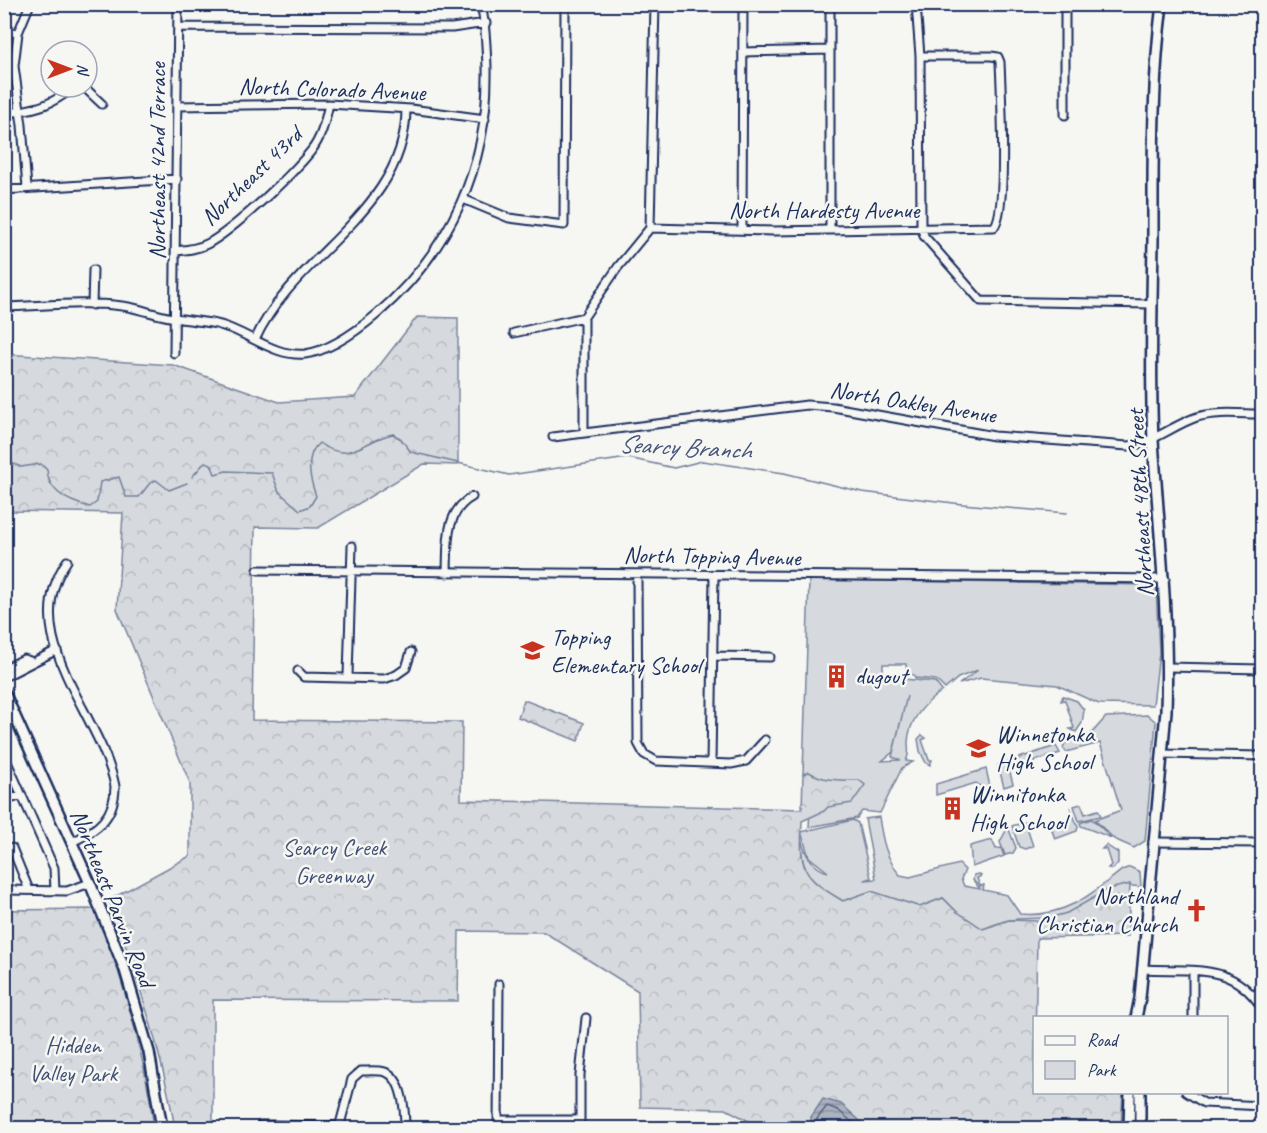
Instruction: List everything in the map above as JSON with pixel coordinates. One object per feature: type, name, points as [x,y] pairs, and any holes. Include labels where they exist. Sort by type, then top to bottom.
[{"type":"street","points":[[27,188],[14,66],[18,33],[30,4]]},
{"type":"street","name":"Northeast 42nd Terrace","points":[[174,353],[178,4]]},
{"type":"street","points":[[4,307],[122,306],[222,325],[283,353],[304,354],[327,345],[360,327],[384,308],[419,271],[450,225],[462,199],[478,154],[488,105],[486,23],[481,4]]},
{"type":"street","points":[[462,199],[509,218],[564,225],[565,4]]},
{"type":"street","points":[[584,433],[584,317],[618,267],[650,228],[655,4]]},
{"type":"street","points":[[742,230],[743,4]]},
{"type":"street","points":[[830,4],[830,230]]},
{"type":"street","points":[[916,4],[920,56],[924,236],[981,301],[1152,304]]},
{"type":"street","points":[[1065,4],[1065,115]]},
{"type":"street","name":"Northeast 48th Street","points":[[1136,1016],[1140,998],[1162,754],[1167,667],[1165,579],[1153,438],[1153,86],[1162,4]]},
{"type":"street","points":[[178,27],[452,28],[486,23]]},
{"type":"street","points":[[4,31],[18,33]]},
{"type":"street","points":[[743,51],[830,50]]},
{"type":"street","name":"North Hardesty Avenue","points":[[650,228],[990,229],[996,225],[1002,174],[998,57],[920,56]]},
{"type":"street","points":[[4,114],[52,104],[58,99]]},
{"type":"street","points":[[97,99],[102,104]]},
{"type":"street","name":"North Colorado Avenue","points":[[177,106],[329,104],[406,109],[485,119]]},
{"type":"street","name":"Northeast 43rd","points":[[176,251],[190,250],[207,244],[259,202],[310,152],[321,132],[329,104]]},
{"type":"street","points":[[255,340],[271,309],[311,264],[360,215],[389,179],[402,148],[406,109]]},
{"type":"street","points":[[4,190],[177,179]]},
{"type":"street","points":[[4,299],[6,267]]},
{"type":"street","points":[[92,306],[93,270]]},
{"type":"street","points":[[514,333],[584,317]]},
{"type":"street","name":"North Oakley Avenue","points":[[553,437],[807,405],[833,407],[994,436],[1061,443],[1128,446],[1206,415],[1263,414]]},
{"type":"street","points":[[447,573],[451,521],[459,508],[472,497]]},
{"type":"street","points":[[348,676],[352,546]]},
{"type":"street","points":[[67,561],[55,583],[49,605],[49,623],[57,650],[115,786],[113,805],[102,826],[72,842]]},
{"type":"street","name":"North Topping Avenue","points":[[258,570],[1165,579]]},
{"type":"street","points":[[637,575],[639,747],[648,757],[656,761],[731,764],[746,761],[765,740]]},
{"type":"street","points":[[711,764],[714,576]]},
{"type":"street","points":[[4,677],[26,666],[30,661],[57,650]]},
{"type":"street","points":[[298,670],[304,677],[348,676],[384,679],[406,668],[411,652]]},
{"type":"street","points":[[713,656],[770,657]]},
{"type":"street","points":[[4,669],[24,659],[30,661]]},
{"type":"street","points":[[1167,667],[1263,669]]},
{"type":"street","name":"Northeast Parvin Road","points":[[4,692],[90,883],[125,970],[149,1052],[161,1128]]},
{"type":"street","points":[[1162,754],[1263,756]]},
{"type":"street","points":[[4,755],[54,868],[55,891]]},
{"type":"street","points":[[4,801],[22,795]]},
{"type":"street","points":[[1153,842],[1263,843]]},
{"type":"street","points":[[12,848],[29,890]]},
{"type":"street","points":[[4,890],[67,891],[90,883]]},
{"type":"street","points":[[1142,969],[1230,976],[1255,996],[1263,1008]]},
{"type":"street","points":[[1192,972],[1193,1016]]},
{"type":"street","points":[[499,984],[498,1124],[580,1124],[580,1075],[586,1018]]},
{"type":"street","points":[[1255,996],[1263,989]]},
{"type":"street","name":"Northeast 48th Street","points":[[1140,998],[1143,1016]]},
{"type":"street","points":[[261,1125],[339,1127],[356,1073],[383,1071],[390,1074],[397,1084],[403,1102],[405,1128]]},
{"type":"street","points":[[1129,1128],[1130,1094]]},
{"type":"street","points":[[1140,1094],[1140,1128]]},
{"type":"street","points":[[1189,1094],[1204,1103],[1263,1106]]},
{"type":"green space","name":"Searcy Creek Greenway","points":[[417,317],[458,318],[458,465],[424,464],[318,528],[255,527],[252,720],[462,722],[461,800],[802,809],[803,774],[809,772],[827,779],[859,780],[865,785],[852,803],[828,807],[802,821],[803,861],[811,877],[818,885],[843,901],[871,891],[920,907],[943,898],[956,911],[983,929],[1009,920],[1038,921],[1067,913],[1109,889],[1130,884],[1128,936],[1037,938],[1035,1016],[1033,1016],[1033,1094],[1123,1094],[1121,1128],[762,1128],[726,1109],[640,1107],[638,991],[544,932],[459,931],[458,1001],[213,1000],[213,1128],[175,1128],[163,1070],[147,1012],[109,900],[190,856],[190,783],[117,609],[123,513],[9,511],[4,501],[4,354],[173,365],[279,402],[355,397]]},
{"type":"green space","points":[[809,580],[1156,585],[1159,653],[1153,705],[1099,704],[1057,685],[981,678],[959,684],[978,670],[958,678],[945,689],[936,680],[915,678],[914,675],[907,673],[906,664],[883,664],[883,677],[935,682],[942,691],[924,707],[911,726],[906,761],[913,762],[902,768],[880,813],[862,811],[857,818],[809,827],[812,774],[809,772],[803,774]],"holes":[[[907,696],[892,757],[901,760],[882,761],[893,752]]]},
{"type":"green space","points":[[1063,696],[1077,701],[1084,710],[1082,723],[1076,732],[1070,729],[1074,728],[1065,700],[1061,701]]},
{"type":"green space","points":[[524,700],[584,723],[578,741],[518,717]]},
{"type":"green space","points":[[1148,715],[1156,722],[1145,841],[1134,848],[1114,839],[1095,820],[1121,810],[1100,743],[1066,752],[1063,748],[1065,743],[1090,735],[1106,717]]},
{"type":"green space","points":[[922,735],[926,738],[922,740],[929,760],[932,760],[930,765],[926,763],[920,751],[918,739]]},
{"type":"green space","points":[[1056,746],[1060,753],[1009,769],[1013,784],[1004,787],[998,765]]},
{"type":"green space","points":[[986,769],[991,791],[980,795],[983,788],[976,783],[936,795],[936,784]]},
{"type":"green space","points":[[1081,804],[1085,814],[1098,810],[1101,816],[1079,821],[1074,806]]},
{"type":"green space","points":[[1070,807],[1078,827],[1077,831],[1055,839],[1051,827],[1069,822],[1072,813]]},
{"type":"green space","points":[[879,817],[888,855],[900,875],[910,877],[959,864],[965,870],[961,879],[964,886],[980,889],[973,880],[974,875],[979,874],[981,876],[977,878],[980,886],[984,885],[983,890],[1007,895],[1020,914],[1063,909],[1130,867],[1140,872],[1141,887],[1118,887],[1109,890],[1065,914],[1017,919],[983,929],[956,911],[943,898],[920,907],[871,891],[843,901],[810,877],[803,861],[801,838],[810,860],[818,868],[828,872],[809,857],[801,832],[853,820],[858,823],[871,878],[864,880],[876,879],[865,819]]},
{"type":"green space","points":[[1091,819],[1112,838],[1081,826],[1080,823]]},
{"type":"green space","points":[[1025,822],[1033,846],[1025,849],[1019,847],[1012,826]]},
{"type":"green space","points":[[1008,827],[1016,848],[1013,853],[1005,855],[1000,842]]},
{"type":"green space","points":[[992,840],[996,849],[1001,848],[1004,856],[972,867],[970,846]]},
{"type":"green space","points":[[1106,845],[1118,853],[1118,863],[1113,869],[1108,868],[1111,865],[1106,849],[1102,849]]},
{"type":"green space","name":"Hidden Valley Park","points":[[95,909],[107,934],[133,1023],[154,1128],[5,1128],[4,910]]},
{"type":"water","points":[[823,1099],[841,1104],[868,1128],[811,1128],[811,1117]]},
{"type":"waterway","name":"Searcy Branch","points":[[192,477],[205,462],[211,464],[215,474],[226,471],[272,473],[279,492],[300,510],[310,506],[316,496],[310,476],[310,461],[314,448],[319,443],[339,452],[348,451],[393,434],[401,439],[411,452],[509,475],[628,458],[674,468],[702,461],[784,473],[862,492],[1067,513]]},
{"type":"waterway","name":"Searcy Branch","points":[[4,460],[21,467],[41,464],[47,470],[51,484],[61,495],[90,507],[97,502],[100,482],[119,477],[126,497],[139,497],[150,483],[156,480],[169,490],[187,483]]},
{"type":"place","name":"Topping Elementary School","points":[[533,651]]},
{"type":"place","name":"dugout","points":[[837,676]]},
{"type":"place","name":"Winnetonka High School","points":[[978,748]]},
{"type":"place","name":"Winnitonka High School","points":[[952,808]]},
{"type":"place","name":"Northland Christian Church","points":[[1196,910]]}]
